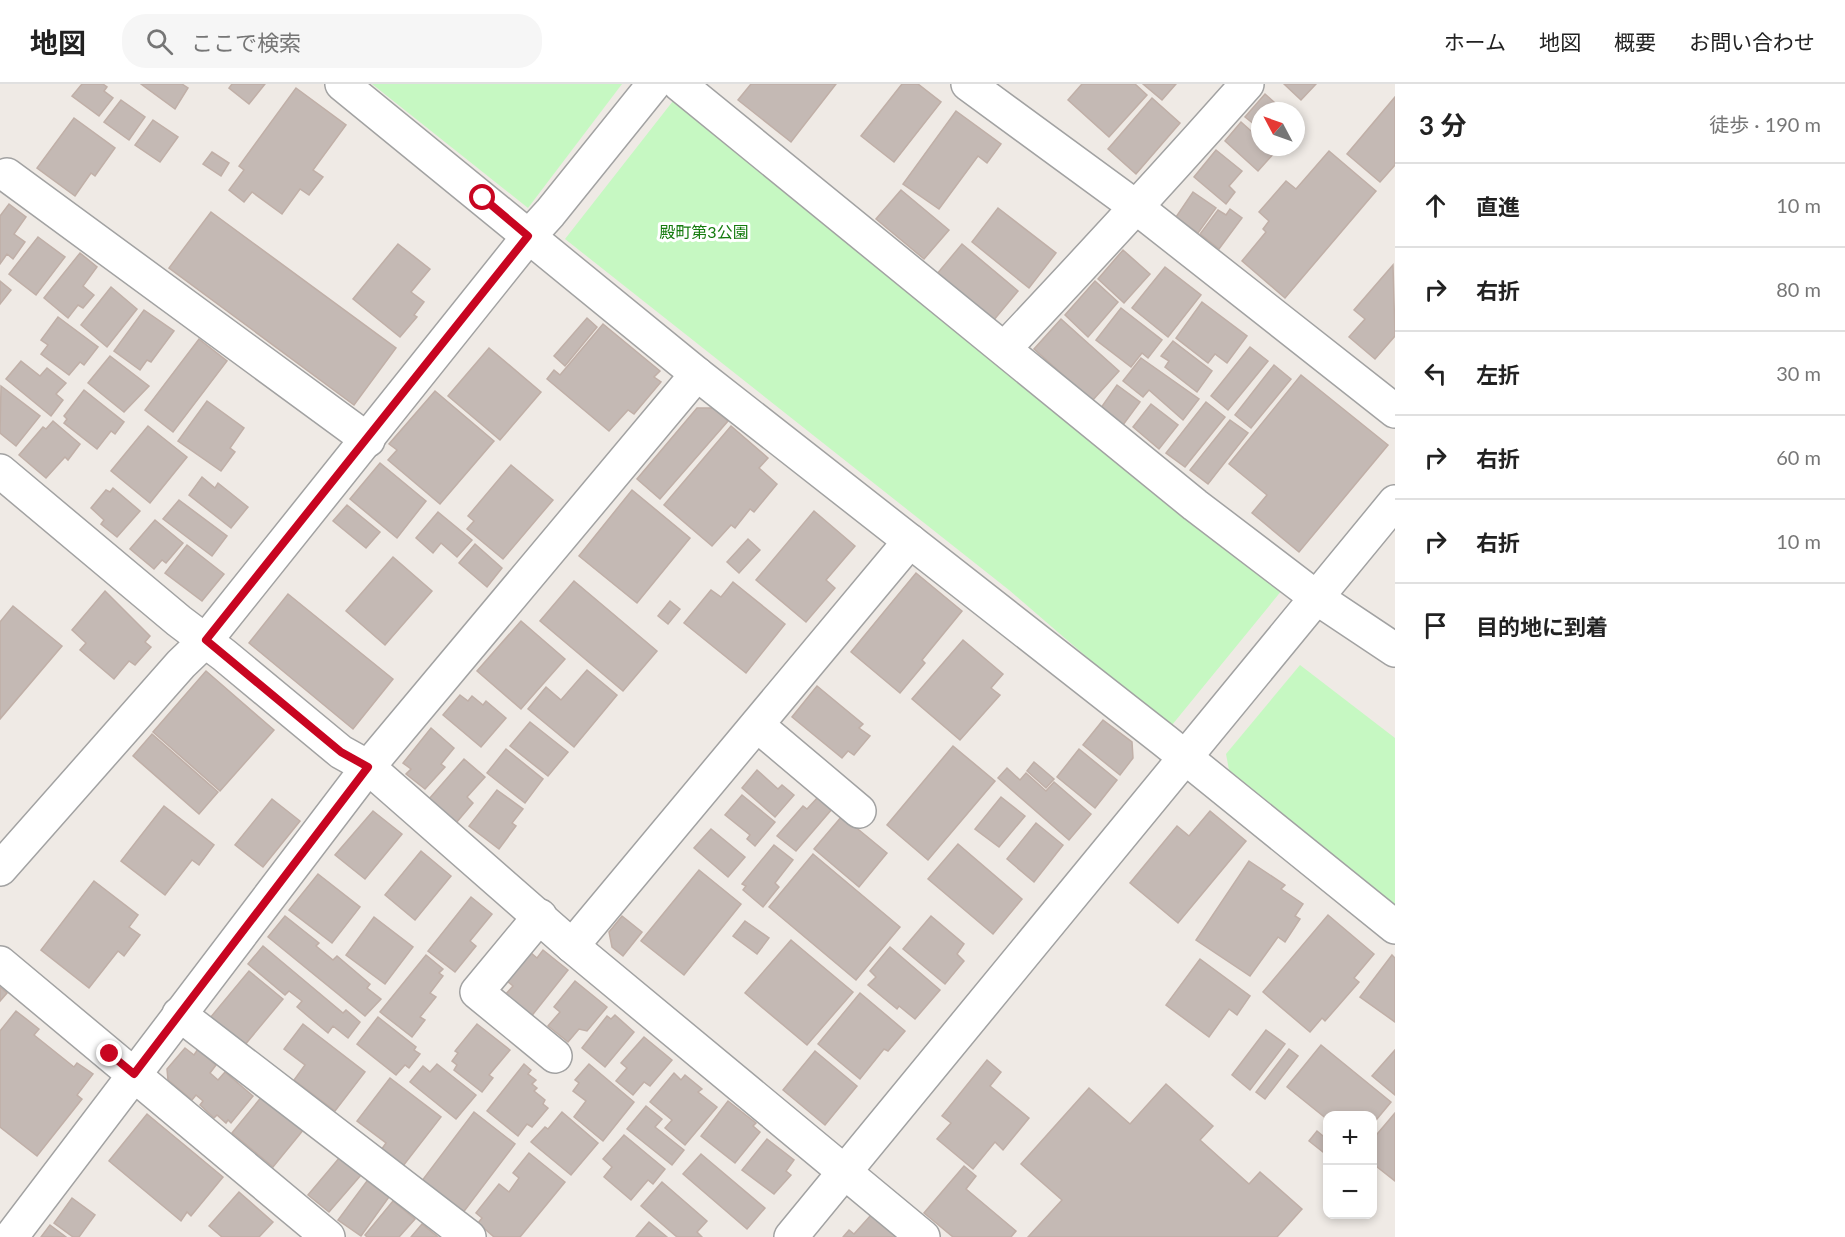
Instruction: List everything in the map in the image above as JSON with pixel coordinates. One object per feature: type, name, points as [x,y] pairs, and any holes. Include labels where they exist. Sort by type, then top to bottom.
[{"type":"street","points":[[342,84],[697,374],[1184,757],[1395,927]]},
{"type":"street","points":[[0,869],[206,640],[368,440],[528,236],[550,213],[654,84]]},
{"type":"street","points":[[679,84],[1195,505],[1317,598],[1395,650]]},
{"type":"street","points":[[968,84],[1136,207],[1395,411]]},
{"type":"street","points":[[1005,348],[1247,84]]},
{"type":"street","points":[[7,175],[368,440]]},
{"type":"street","points":[[11,1237],[368,767],[697,374]]},
{"type":"street","points":[[0,471],[179,621],[206,640],[341,752],[368,767],[572,946],[923,1237]]},
{"type":"street","points":[[791,1237],[1395,502]]},
{"type":"street","points":[[572,946],[910,541]]},
{"type":"street","points":[[757,724],[859,811]]},
{"type":"street","points":[[540,916],[477,992],[555,1056]]},
{"type":"street","points":[[0,963],[328,1237]]},
{"type":"street","points":[[179,1014],[469,1237]]},
{"type":"green space","points":[[372,84],[622,84],[528,208]]},
{"type":"green space","name":"殿町第3公園","points":[[680,92],[1287,584],[1172,725],[1154,715],[1009,590],[565,239]]},
{"type":"green space","points":[[1300,665],[1395,738],[1395,905],[1229,770],[1226,754]]},
{"type":"building","points":[[82,84],[103,84],[107,87],[104,91],[113,98],[99,116],[72,96]]},
{"type":"building","points":[[141,84],[182,84],[188,88],[175,109]]},
{"type":"building","points":[[232,84],[265,84],[249,104],[229,88]]},
{"type":"building","points":[[751,84],[836,84],[791,142],[738,100]]},
{"type":"building","points":[[902,84],[918,84],[941,102],[894,162],[861,136]]},
{"type":"building","points":[[1082,84],[1135,84],[1147,95],[1109,137],[1068,100]]},
{"type":"building","points":[[1143,84],[1176,84],[1162,100]]},
{"type":"building","points":[[1284,84],[1316,84],[1301,100]]},
{"type":"building","points":[[296,88],[346,125],[313,170],[323,177],[309,195],[300,189],[282,214],[252,192],[244,202],[229,190],[244,170],[239,166]]},
{"type":"building","points":[[1265,94],[1274,102],[1258,102]]},
{"type":"building","points":[[1395,97],[1395,165],[1380,182],[1347,154]]},
{"type":"building","points":[[1152,98],[1180,123],[1136,174],[1108,149]]},
{"type":"building","points":[[121,100],[145,117],[129,140],[104,122]]},
{"type":"building","points":[[1251,110],[1251,122],[1245,117]]},
{"type":"building","points":[[956,111],[1001,144],[987,163],[978,156],[939,209],[903,184]]},
{"type":"building","points":[[74,118],[115,148],[95,176],[91,173],[75,196],[37,168]]},
{"type":"building","points":[[153,120],[178,137],[160,162],[135,145]]},
{"type":"building","points":[[1241,122],[1251,131],[1251,156],[1271,156],[1258,171],[1225,141]]},
{"type":"building","points":[[1216,150],[1242,171],[1229,186],[1235,192],[1226,204],[1194,177]]},
{"type":"building","points":[[1329,151],[1376,191],[1285,298],[1242,261],[1266,232],[1263,229],[1269,221],[1259,212],[1286,181],[1296,189]]},
{"type":"building","points":[[212,152],[229,163],[221,176],[203,164]]},
{"type":"building","points":[[901,190],[949,230],[924,259],[876,219]]},
{"type":"building","points":[[1193,192],[1216,208],[1198,233],[1176,217]]},
{"type":"building","points":[[9,204],[26,217],[14,234],[25,242],[13,259],[7,254],[0,264],[0,216]]},
{"type":"building","points":[[998,208],[1056,253],[1029,288],[972,242]]},
{"type":"building","points":[[1230,209],[1242,218],[1219,249],[1200,234],[1218,210],[1226,215]]},
{"type":"building","points":[[211,212],[396,348],[354,405],[169,268]]},
{"type":"building","points":[[38,237],[65,257],[36,295],[9,274]]},
{"type":"building","points":[[398,244],[430,269],[411,292],[424,302],[414,315],[417,317],[400,337],[353,299]]},
{"type":"building","points":[[962,244],[1018,291],[993,321],[937,274]]},
{"type":"building","points":[[1123,250],[1150,274],[1124,303],[1098,279]]},
{"type":"building","points":[[80,253],[97,267],[83,286],[94,295],[83,308],[78,305],[68,318],[44,298]]},
{"type":"building","points":[[1393,265],[1395,336],[1375,359],[1349,337],[1365,319],[1354,310]]},
{"type":"building","points":[[1165,267],[1201,295],[1168,337],[1132,308]]},
{"type":"building","points":[[0,281],[11,290],[0,304]]},
{"type":"building","points":[[1095,281],[1118,302],[1088,337],[1065,315]]},
{"type":"building","points":[[111,287],[137,309],[107,347],[81,325]]},
{"type":"building","points":[[1202,302],[1247,336],[1227,363],[1215,354],[1208,363],[1176,338]]},
{"type":"building","points":[[1121,308],[1162,340],[1148,358],[1142,353],[1131,367],[1096,340]]},
{"type":"building","points":[[144,310],[174,331],[151,362],[147,360],[140,370],[114,351]]},
{"type":"building","points":[[58,317],[98,347],[84,365],[80,362],[69,375],[41,354],[48,345],[41,340]]},
{"type":"building","points":[[587,318],[597,327],[565,366],[554,356]]},
{"type":"building","points":[[1061,319],[1119,371],[1092,401],[1034,349]]},
{"type":"building","points":[[603,324],[660,371],[654,377],[661,382],[634,414],[628,410],[609,431],[547,379],[554,370],[560,375]]},
{"type":"building","points":[[199,339],[227,361],[173,432],[145,410]]},
{"type":"building","points":[[1173,341],[1212,371],[1197,392],[1165,367],[1169,361],[1161,356]]},
{"type":"building","points":[[1250,347],[1268,361],[1228,410],[1211,396]]},
{"type":"building","points":[[489,348],[541,392],[500,440],[448,396]]},
{"type":"building","points":[[110,356],[149,386],[124,412],[88,383]]},
{"type":"building","points":[[1141,358],[1199,399],[1183,420],[1149,390],[1143,397],[1123,381]]},
{"type":"building","points":[[21,361],[40,376],[47,368],[66,383],[56,394],[63,400],[51,416],[6,379]]},
{"type":"building","points":[[1274,365],[1291,379],[1251,428],[1235,415]]},
{"type":"building","points":[[1301,375],[1388,445],[1299,552],[1252,513],[1267,495],[1229,464]]},
{"type":"building","points":[[1117,385],[1140,402],[1120,429],[1098,412]]},
{"type":"building","points":[[1,386],[40,416],[16,446],[0,433]]},
{"type":"building","points":[[84,390],[124,422],[115,434],[111,431],[97,449],[64,423],[67,419],[64,416]]},
{"type":"building","points":[[435,391],[494,441],[440,504],[388,460],[397,450],[389,444]]},
{"type":"building","points":[[207,401],[244,428],[230,448],[235,452],[221,471],[178,441]]},
{"type":"building","points":[[1206,402],[1225,417],[1185,467],[1166,453]]},
{"type":"building","points":[[1151,404],[1178,425],[1159,449],[1133,427]]},
{"type":"building","points":[[697,408],[713,408],[728,421],[660,499],[637,479]]},
{"type":"building","points":[[1230,420],[1248,433],[1208,484],[1190,470]]},
{"type":"building","points":[[53,421],[80,444],[68,460],[65,457],[46,478],[19,455],[43,427],[46,429]]},
{"type":"building","points":[[148,426],[187,457],[150,503],[111,471]]},
{"type":"building","points":[[731,426],[768,458],[759,468],[777,484],[754,512],[750,509],[735,528],[731,525],[712,546],[664,505]]},
{"type":"building","points":[[380,463],[426,501],[397,538],[350,499]]},
{"type":"building","points":[[511,465],[553,500],[503,559],[467,529],[474,521],[468,516]]},
{"type":"building","points":[[202,477],[215,488],[218,483],[248,507],[231,528],[189,495]]},
{"type":"building","points":[[113,488],[140,511],[117,537],[101,524],[104,520],[91,508],[106,490],[110,492]]},
{"type":"building","points":[[632,490],[690,538],[637,603],[579,556]]},
{"type":"building","points":[[179,500],[227,536],[212,556],[163,519]]},
{"type":"building","points":[[347,505],[380,532],[366,548],[333,521]]},
{"type":"building","points":[[814,511],[855,546],[826,580],[835,588],[806,622],[756,580]]},
{"type":"building","points":[[438,512],[472,540],[457,557],[441,543],[433,553],[416,538]]},
{"type":"building","points":[[155,520],[183,543],[166,563],[162,560],[154,569],[130,549]]},
{"type":"building","points":[[748,539],[760,550],[739,573],[727,562]]},
{"type":"building","points":[[475,544],[502,568],[487,587],[459,563]]},
{"type":"building","points":[[187,545],[224,574],[202,601],[165,573]]},
{"type":"building","points":[[393,557],[432,591],[385,645],[346,611]]},
{"type":"building","points":[[916,573],[962,611],[922,660],[925,663],[900,693],[851,652]]},
{"type":"building","points":[[574,581],[657,651],[623,691],[540,621]]},
{"type":"building","points":[[733,582],[785,624],[746,673],[684,623],[711,590],[721,597]]},
{"type":"building","points":[[105,591],[150,636],[145,642],[151,647],[135,665],[129,661],[114,679],[80,650],[86,643],[72,630]]},
{"type":"building","points":[[288,594],[393,679],[353,729],[249,643]]},
{"type":"building","points":[[670,601],[680,609],[668,624],[658,616]]},
{"type":"building","points":[[13,606],[62,646],[0,719],[0,622]]},
{"type":"building","points":[[521,621],[565,659],[521,709],[477,671]]},
{"type":"building","points":[[963,640],[1003,674],[991,688],[1000,695],[960,740],[912,699]]},
{"type":"building","points":[[587,670],[617,695],[574,747],[528,709],[546,687],[561,700]]},
{"type":"building","points":[[206,671],[274,730],[220,791],[153,732]]},
{"type":"building","points":[[817,686],[863,724],[859,728],[870,736],[854,755],[848,751],[842,758],[792,717]]},
{"type":"building","points":[[460,695],[468,701],[472,696],[483,705],[486,701],[506,718],[481,747],[443,715]]},
{"type":"building","points":[[1103,720],[1132,742],[1133,758],[1120,775],[1083,745]]},
{"type":"building","points":[[530,722],[568,752],[548,776],[510,746]]},
{"type":"building","points":[[431,728],[454,748],[441,764],[445,767],[425,789],[406,774],[411,769],[403,763]]},
{"type":"building","points":[[152,734],[218,792],[199,814],[133,756]]},
{"type":"building","points":[[953,746],[995,781],[928,860],[887,825]]},
{"type":"building","points":[[506,749],[543,779],[525,803],[487,773]]},
{"type":"building","points":[[1079,749],[1117,780],[1095,808],[1057,777]]},
{"type":"building","points":[[464,759],[485,777],[467,797],[473,803],[456,823],[429,799]]},
{"type":"building","points":[[1034,762],[1054,779],[1046,788],[1027,771]]},
{"type":"building","points":[[1007,768],[1020,780],[1026,773],[1046,791],[1054,782],[1091,814],[1069,840],[998,778]]},
{"type":"building","points":[[757,770],[778,789],[782,785],[794,795],[775,817],[742,788]]},
{"type":"building","points":[[497,790],[523,809],[512,823],[516,826],[499,849],[469,826]]},
{"type":"building","points":[[742,795],[775,822],[755,846],[747,839],[750,835],[725,815]]},
{"type":"building","points":[[818,797],[832,809],[796,851],[777,836],[803,806],[807,809]]},
{"type":"building","points":[[1001,797],[1025,816],[999,847],[975,829]]},
{"type":"building","points":[[272,799],[300,821],[263,867],[235,845]]},
{"type":"building","points":[[164,806],[214,845],[199,865],[192,860],[165,895],[121,861]]},
{"type":"building","points":[[373,811],[402,834],[365,879],[335,855]]},
{"type":"building","points":[[1210,811],[1246,841],[1178,923],[1130,883],[1177,826],[1189,836]]},
{"type":"building","points":[[842,816],[887,853],[859,887],[814,849]]},
{"type":"building","points":[[1036,823],[1063,845],[1034,882],[1007,859]]},
{"type":"building","points":[[711,829],[745,857],[728,877],[694,848]]},
{"type":"building","points":[[958,844],[1022,899],[993,934],[928,879]]},
{"type":"building","points":[[774,845],[793,860],[775,883],[779,887],[763,907],[743,890],[746,886],[742,884]]},
{"type":"building","points":[[421,851],[451,876],[415,920],[385,895]]},
{"type":"building","points":[[813,854],[900,927],[856,980],[769,907]]},
{"type":"building","points":[[1249,861],[1285,885],[1281,889],[1303,904],[1295,916],[1300,919],[1285,942],[1278,937],[1250,976],[1196,940]]},
{"type":"building","points":[[699,870],[741,904],[684,975],[641,941]]},
{"type":"building","points":[[318,874],[360,907],[332,943],[289,910]]},
{"type":"building","points":[[94,881],[138,915],[129,927],[140,935],[124,956],[118,951],[89,988],[41,950]]},
{"type":"building","points":[[471,897],[492,914],[470,941],[476,946],[455,972],[428,951]]},
{"type":"building","points":[[1328,915],[1374,954],[1354,978],[1359,982],[1325,1021],[1322,1018],[1310,1032],[1263,992]]},
{"type":"building","points":[[285,916],[319,943],[316,946],[333,960],[337,956],[370,984],[367,988],[381,999],[365,1016],[268,937]]},
{"type":"building","points":[[622,916],[642,932],[623,956],[612,947],[609,932]]},
{"type":"building","points":[[931,916],[964,944],[957,954],[964,961],[945,984],[903,949]]},
{"type":"building","points":[[374,917],[413,947],[385,984],[346,955]]},
{"type":"building","points":[[745,921],[769,938],[757,954],[733,936]]},
{"type":"building","points":[[791,940],[853,992],[807,1045],[745,993]]},
{"type":"building","points":[[263,946],[343,1013],[346,1010],[360,1022],[348,1038],[333,1026],[328,1033],[297,1007],[302,1001],[289,991],[285,995],[248,964]]},
{"type":"building","points":[[890,947],[940,990],[915,1019],[899,1006],[897,1009],[868,985],[876,977],[870,971]]},
{"type":"building","points":[[543,950],[568,970],[530,1018],[504,996],[513,986],[507,981],[530,952],[537,958]]},
{"type":"building","points":[[426,955],[443,969],[439,973],[443,976],[430,993],[436,997],[420,1017],[425,1020],[412,1037],[380,1012]]},
{"type":"building","points":[[1392,955],[1395,958],[1395,1022],[1360,997]]},
{"type":"building","points":[[1200,959],[1250,996],[1237,1015],[1229,1009],[1209,1037],[1166,1005]]},
{"type":"building","points":[[249,971],[283,999],[244,1046],[210,1018]]},
{"type":"building","points":[[575,981],[607,1007],[587,1031],[579,1029],[568,1042],[548,1026],[560,1012],[554,1007]]},
{"type":"building","points":[[0,987],[7,993],[0,1001]]},
{"type":"building","points":[[860,993],[905,1031],[888,1051],[884,1049],[860,1079],[818,1044]]},
{"type":"building","points":[[16,1011],[39,1029],[34,1035],[74,1067],[77,1063],[93,1074],[77,1095],[82,1099],[37,1156],[0,1127],[0,1031]]},
{"type":"building","points":[[615,1015],[634,1032],[605,1067],[582,1048],[607,1016],[611,1019]]},
{"type":"building","points":[[378,1017],[416,1047],[414,1050],[420,1054],[409,1068],[405,1065],[396,1075],[357,1044]]},
{"type":"building","points":[[303,1024],[365,1072],[335,1111],[294,1080],[305,1065],[284,1049]]},
{"type":"building","points":[[477,1024],[510,1050],[489,1075],[493,1078],[482,1092],[454,1070],[457,1065],[452,1061],[458,1053],[455,1051]]},
{"type":"building","points":[[1266,1030],[1285,1044],[1250,1090],[1232,1075]]},
{"type":"building","points":[[644,1037],[672,1060],[650,1086],[644,1082],[633,1095],[616,1081],[627,1068],[621,1063]]},
{"type":"building","points":[[1321,1045],[1391,1102],[1377,1119],[1377,1111],[1323,1111],[1323,1116],[1287,1087]]},
{"type":"building","points":[[185,1048],[194,1055],[198,1049],[216,1065],[210,1073],[218,1080],[225,1072],[253,1096],[231,1123],[228,1120],[226,1123],[217,1115],[214,1118],[200,1105],[203,1101],[196,1095],[192,1100],[168,1080],[167,1069]]},
{"type":"building","points":[[1289,1049],[1298,1056],[1265,1099],[1256,1092]]},
{"type":"building","points":[[1395,1050],[1395,1095],[1372,1076]]},
{"type":"building","points":[[815,1051],[857,1086],[825,1125],[783,1090]]},
{"type":"building","points":[[987,1060],[1001,1072],[990,1086],[1029,1118],[1003,1150],[995,1142],[973,1169],[937,1139],[951,1123],[942,1116]]},
{"type":"building","points":[[437,1064],[476,1095],[456,1119],[410,1082],[423,1066],[430,1072]]},
{"type":"building","points":[[524,1064],[531,1070],[528,1074],[536,1080],[532,1084],[537,1088],[534,1091],[545,1100],[543,1104],[548,1108],[532,1127],[527,1124],[518,1136],[487,1111]]},
{"type":"building","points":[[589,1064],[634,1102],[603,1141],[574,1117],[586,1101],[573,1091],[579,1083],[575,1080]]},
{"type":"building","points":[[674,1073],[681,1080],[685,1075],[702,1089],[698,1092],[717,1107],[685,1145],[665,1128],[672,1120],[650,1102]]},
{"type":"building","points":[[390,1078],[441,1117],[403,1166],[381,1150],[386,1143],[357,1121]]},
{"type":"building","points":[[1166,1084],[1213,1126],[1200,1140],[1249,1184],[1260,1172],[1302,1209],[1277,1237],[1028,1237],[1062,1200],[1021,1164],[1089,1088],[1130,1124]]},
{"type":"building","points":[[263,1095],[304,1129],[273,1167],[232,1133]]},
{"type":"building","points":[[728,1101],[756,1123],[753,1126],[760,1132],[735,1163],[701,1136]]},
{"type":"building","points":[[646,1106],[662,1119],[655,1127],[684,1150],[672,1165],[627,1129]]},
{"type":"building","points":[[474,1112],[515,1144],[462,1214],[421,1182]]},
{"type":"building","points":[[562,1112],[598,1143],[571,1175],[531,1142],[545,1127],[548,1129]]},
{"type":"building","points":[[1395,1113],[1395,1181],[1377,1167],[1377,1134]]},
{"type":"building","points":[[147,1114],[223,1177],[191,1216],[187,1212],[181,1221],[109,1161]]},
{"type":"building","points":[[1317,1131],[1323,1136],[1323,1152],[1309,1141]]},
{"type":"building","points":[[624,1135],[665,1169],[653,1184],[648,1180],[631,1200],[604,1177],[612,1167],[603,1159]]},
{"type":"building","points":[[767,1139],[794,1160],[786,1171],[791,1175],[774,1194],[742,1170]]},
{"type":"building","points":[[529,1153],[565,1182],[520,1237],[494,1237],[478,1223],[482,1218],[476,1213],[499,1184],[509,1192],[519,1178],[513,1173]]},
{"type":"building","points":[[701,1154],[765,1208],[747,1229],[683,1174]]},
{"type":"building","points":[[340,1157],[361,1175],[329,1212],[308,1195]]},
{"type":"building","points":[[964,1166],[976,1176],[966,1189],[1016,1231],[1011,1237],[953,1237],[924,1213]]},
{"type":"building","points":[[367,1181],[389,1197],[361,1236],[338,1220]]},
{"type":"building","points":[[662,1182],[707,1221],[697,1232],[702,1237],[677,1237],[641,1206]]},
{"type":"building","points":[[239,1192],[273,1222],[259,1237],[222,1237],[209,1226]]},
{"type":"building","points":[[72,1198],[95,1215],[79,1237],[73,1237],[54,1223]]},
{"type":"building","points":[[393,1201],[415,1219],[399,1237],[367,1237],[365,1235]]},
{"type":"building","points":[[871,1215],[897,1237],[843,1237],[849,1230],[854,1234]]},
{"type":"building","points":[[649,1222],[667,1237],[636,1237]]},
{"type":"building","points":[[422,1224],[438,1237],[411,1237]]},
{"type":"building","points":[[50,1225],[66,1237],[41,1237]]},
{"type":"route","points":[[110,1054],[134,1074],[368,767],[341,752],[206,640],[368,440],[528,236],[483,198]]}]
